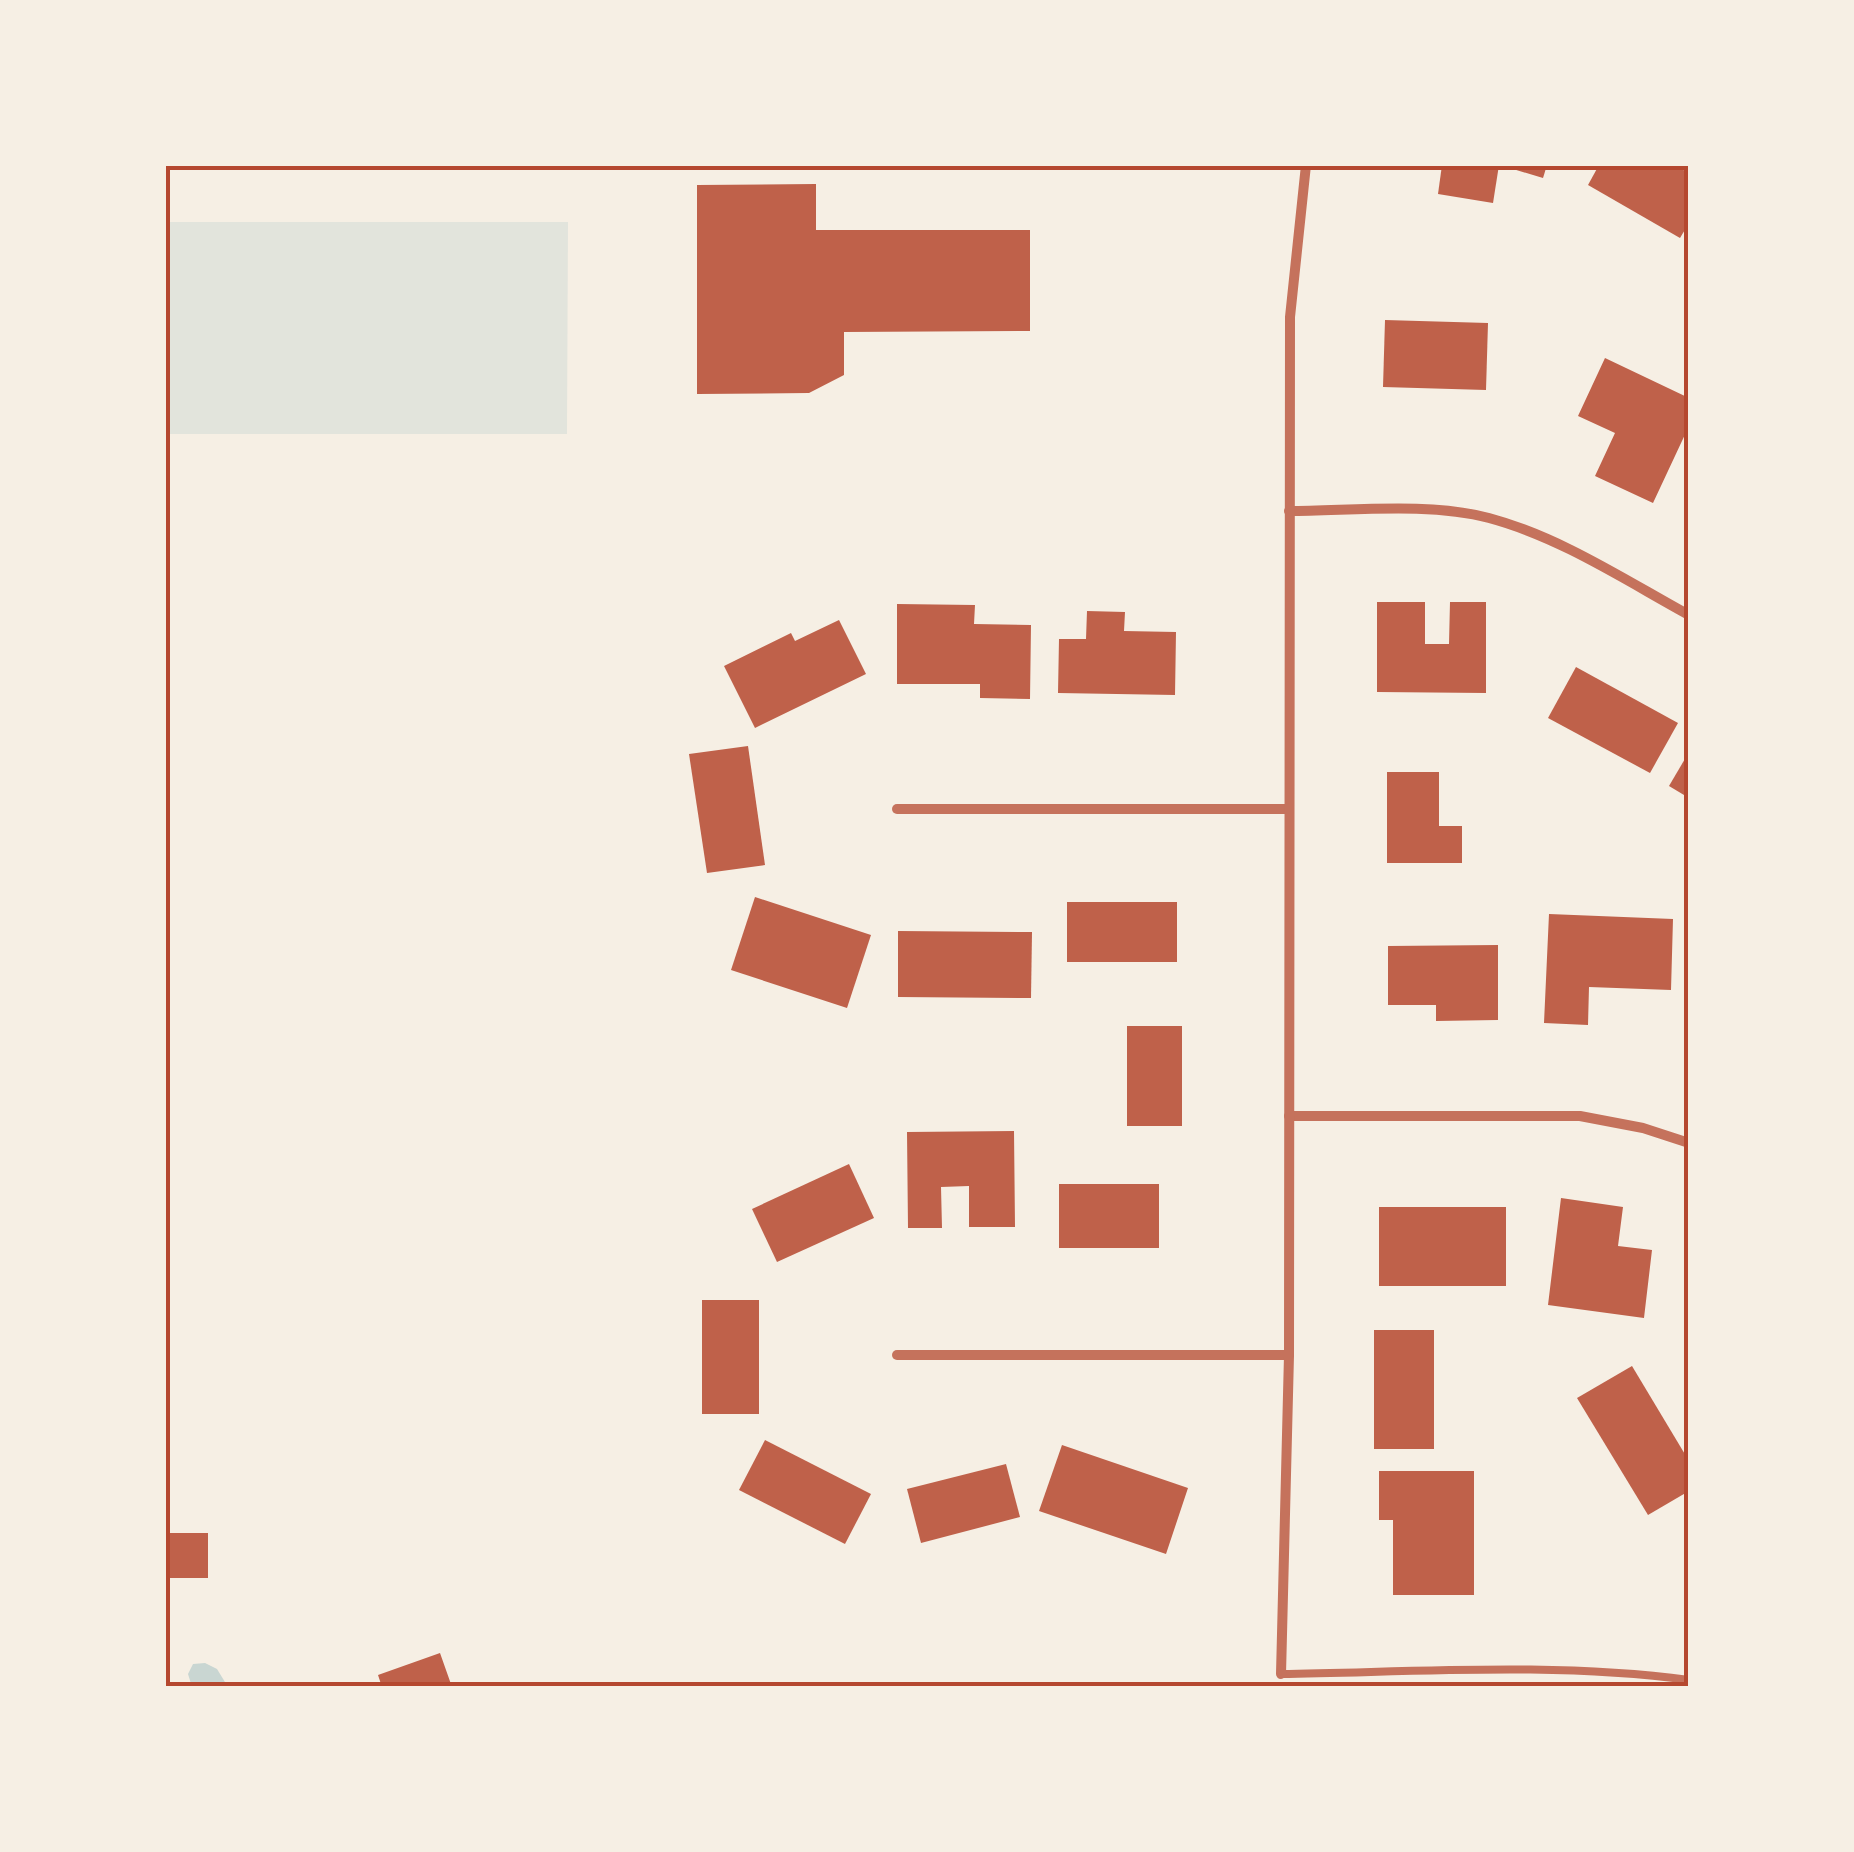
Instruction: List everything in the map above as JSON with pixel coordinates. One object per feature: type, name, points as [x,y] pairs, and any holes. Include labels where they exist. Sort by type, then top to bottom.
[{"type":"street","points":[[1282,1674],[1290,1355],[1290,318],[1306,165]]},
{"type":"street","points":[[1289,510],[1432,510],[1487,517],[1559,543],[1689,616]]},
{"type":"street","points":[[896,809],[1290,809]]},
{"type":"street","points":[[1290,1116],[1580,1116],[1644,1128],[1689,1143]]},
{"type":"street","points":[[896,1355],[1290,1355]]},
{"type":"lane","points":[[1282,1674],[1551,1671],[1689,1680]]},
{"type":"shaded area","points":[[165,222],[568,222],[567,434],[165,434]]},
{"type":"shaded area","points":[[205,1663],[217,1669],[228,1687],[192,1687],[188,1674],[193,1664]]},
{"type":"building","points":[[1442,165],[1499,165],[1493,203],[1438,194]]},
{"type":"building","points":[[1514,165],[1547,165],[1543,178],[1513,169]]},
{"type":"building","points":[[1599,165],[1674,165],[1689,173],[1689,223],[1680,238],[1588,185]]},
{"type":"building","points":[[816,184],[816,230],[1030,230],[1030,331],[844,332],[844,375],[809,393],[697,394],[697,185]]},
{"type":"building","points":[[1385,320],[1488,323],[1486,390],[1383,387]]},
{"type":"building","points":[[1605,358],[1689,398],[1689,426],[1653,503],[1595,476],[1615,433],[1578,416]]},
{"type":"building","points":[[1377,602],[1425,602],[1425,644],[1449,644],[1450,602],[1486,602],[1486,693],[1377,692]]},
{"type":"building","points":[[897,604],[975,605],[974,624],[1031,625],[1030,699],[980,698],[980,684],[897,684]]},
{"type":"building","points":[[1087,611],[1125,612],[1124,631],[1176,632],[1175,695],[1058,693],[1059,639],[1086,639]]},
{"type":"building","points":[[839,620],[866,674],[755,728],[724,666],[791,633],[795,641]]},
{"type":"building","points":[[1576,667],[1678,723],[1650,773],[1548,718]]},
{"type":"building","points":[[748,746],[765,865],[707,873],[689,754]]},
{"type":"building","points":[[1689,752],[1689,798],[1669,786]]},
{"type":"building","points":[[1387,772],[1439,772],[1439,826],[1462,826],[1462,863],[1387,863]]},
{"type":"building","points":[[755,897],[871,935],[847,1008],[731,970]]},
{"type":"building","points":[[1067,902],[1177,902],[1177,962],[1067,962]]},
{"type":"building","points":[[1549,914],[1673,919],[1671,990],[1589,987],[1588,1025],[1544,1023]]},
{"type":"building","points":[[898,931],[1032,932],[1031,998],[898,997]]},
{"type":"building","points":[[1498,945],[1498,1020],[1436,1021],[1436,1005],[1388,1005],[1388,946]]},
{"type":"building","points":[[1127,1026],[1182,1026],[1182,1126],[1127,1126]]},
{"type":"building","points":[[1014,1131],[1015,1227],[969,1227],[969,1186],[941,1187],[942,1228],[908,1228],[907,1132]]},
{"type":"building","points":[[849,1164],[874,1218],[777,1262],[752,1209]]},
{"type":"building","points":[[1059,1184],[1159,1184],[1159,1248],[1059,1248]]},
{"type":"building","points":[[1561,1198],[1623,1207],[1618,1246],[1652,1250],[1644,1318],[1548,1305]]},
{"type":"building","points":[[1379,1207],[1506,1207],[1506,1286],[1379,1286]]},
{"type":"building","points":[[702,1300],[759,1300],[759,1414],[702,1414]]},
{"type":"building","points":[[1374,1330],[1434,1330],[1434,1449],[1374,1449]]},
{"type":"building","points":[[1632,1366],[1689,1461],[1689,1491],[1648,1515],[1577,1398]]},
{"type":"building","points":[[765,1440],[871,1494],[845,1544],[739,1490]]},
{"type":"building","points":[[1062,1445],[1188,1488],[1166,1554],[1039,1511]]},
{"type":"building","points":[[1006,1464],[1020,1517],[921,1543],[907,1489]]},
{"type":"building","points":[[1379,1471],[1474,1471],[1474,1595],[1393,1595],[1393,1520],[1379,1520]]},
{"type":"building","points":[[165,1533],[208,1533],[208,1578],[165,1578]]},
{"type":"building","points":[[440,1653],[452,1687],[374,1687],[381,1684],[378,1675]]}]
